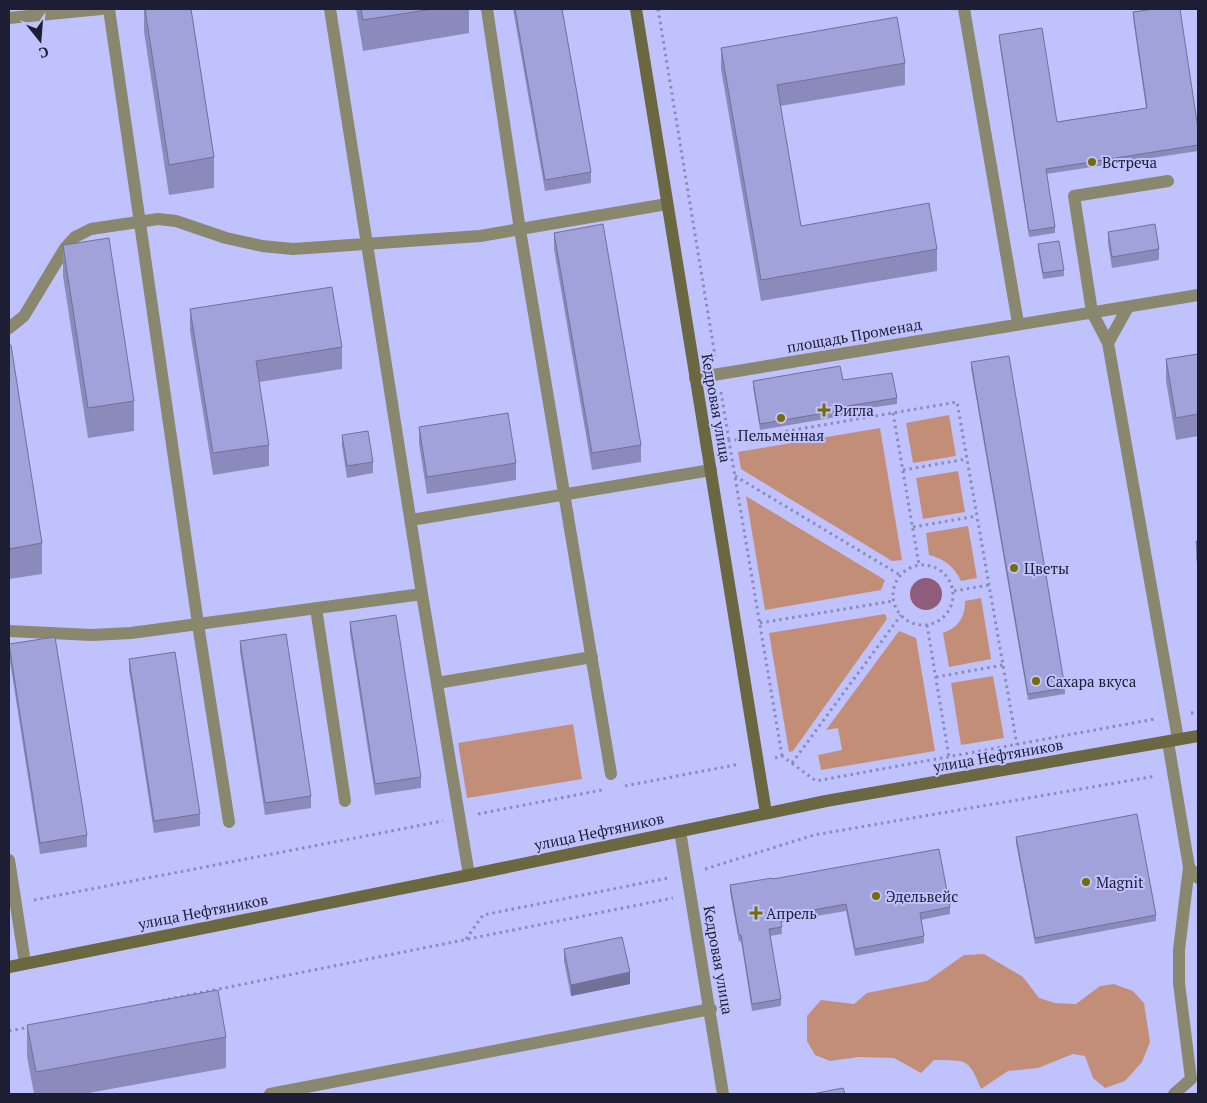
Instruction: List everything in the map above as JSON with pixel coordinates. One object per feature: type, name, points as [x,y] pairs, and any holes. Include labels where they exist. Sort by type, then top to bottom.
[{"type":"street","points":[[9,18],[101,9]]},
{"type":"street","points":[[109,9],[198,624],[229,822]]},
{"type":"street","points":[[330,9],[422,594],[469,875]]},
{"type":"street","points":[[487,9],[520,230],[611,774]]},
{"type":"street","name":"Кедровая улица","points":[[636,9],[766,812]]},
{"type":"street","points":[[964,9],[1018,323]]},
{"type":"street","points":[[1168,181],[1074,196],[1092,312],[1108,343],[1174,716],[1173,773],[1189,866],[1179,950],[1179,983],[1195,1078],[1174,1094]]},
{"type":"street","points":[[9,328],[24,316],[65,248],[75,237],[91,230],[158,219],[176,221],[226,238],[262,246],[292,249],[480,236],[667,204]]},
{"type":"street","name":"площадь Променад","points":[[695,378],[1198,294]]},
{"type":"street","points":[[1108,343],[1128,307]]},
{"type":"street","points":[[411,520],[711,470]]},
{"type":"street","points":[[9,631],[92,635],[198,624],[422,594]]},
{"type":"street","points":[[316,608],[346,801]]},
{"type":"street","points":[[437,683],[592,657]]},
{"type":"street","name":"улица Нефтяников","points":[[9,966],[469,875],[766,812],[1198,736]]},
{"type":"street","name":"Кедровая улица","points":[[680,831],[724,1094]]},
{"type":"street","points":[[9,860],[25,963]]},
{"type":"street","points":[[1189,866],[1198,878]]},
{"type":"street","points":[[270,1094],[711,1009]]},
{"type":"path","points":[[658,9],[782,756],[816,781],[1198,712]]},
{"type":"path","points":[[729,441],[957,402],[1017,744]]},
{"type":"path","points":[[893,413],[919,564]]},
{"type":"path","points":[[903,470],[967,459]]},
{"type":"path","points":[[735,476],[900,575]]},
{"type":"path","points":[[913,527],[977,516]]},
{"type":"path","points":[[919,564],[932,565],[943,570],[950,580],[954,591],[953,603],[948,614],[938,622],[927,625],[915,624],[904,619],[893,601],[893,587],[900,575],[909,568],[919,564]]},
{"type":"path","points":[[954,591],[989,585]]},
{"type":"path","points":[[760,623],[893,601]]},
{"type":"path","points":[[792,764],[901,615]]},
{"type":"path","points":[[927,625],[949,757]]},
{"type":"path","points":[[936,677],[1003,665]]},
{"type":"path","points":[[623,786],[782,756]]},
{"type":"path","points":[[704,869],[814,835],[1173,773]]},
{"type":"path","points":[[15,904],[604,790]]},
{"type":"path","points":[[466,940],[482,915],[670,878]]},
{"type":"path","points":[[145,1004],[691,895]]},
{"type":"path","points":[[9,1031],[38,1025]]},
{"type":"shaded area","points":[[949,415],[956,456],[913,463],[906,423]]},
{"type":"shaded area","points":[[880,428],[902,560],[892,561],[741,469],[738,452]]},
{"type":"shaded area","points":[[958,471],[965,512],[923,519],[916,478]]},
{"type":"shaded area","points":[[746,496],[885,580],[881,590],[765,610]]},
{"type":"shaded area","points":[[968,526],[977,578],[961,581],[948,564],[929,555],[926,533]]},
{"type":"shaded area","points":[[926,578],[932,579],[937,583],[941,588],[941,600],[937,605],[932,609],[926,610],[920,609],[915,605],[911,600],[910,594],[911,588],[915,583],[920,579]]},
{"type":"shaded area","points":[[981,598],[991,659],[949,667],[943,633],[949,631],[960,621],[964,612],[965,601]]},
{"type":"shaded area","points":[[885,614],[887,619],[793,751],[789,752],[769,633]]},
{"type":"shaded area","points":[[899,631],[916,638],[935,751],[821,770],[818,755],[842,750],[838,728],[826,730]]},
{"type":"shaded area","points":[[993,676],[1004,738],[961,745],[951,683]]},
{"type":"shaded area","points":[[573,724],[582,779],[467,798],[458,743]]},
{"type":"shaded area","points":[[984,954],[1023,977],[1039,998],[1055,1003],[1076,1004],[1100,986],[1114,984],[1133,991],[1144,1003],[1150,1042],[1142,1062],[1125,1081],[1105,1088],[1093,1078],[1085,1056],[1073,1054],[1038,1068],[1008,1071],[981,1089],[973,1071],[969,1066],[960,1061],[934,1060],[921,1073],[894,1058],[859,1057],[830,1061],[815,1055],[807,1041],[807,1016],[821,1000],[854,1004],[867,993],[927,981],[964,955]]},
{"type":"building","points":[[145,9],[191,9],[214,157],[169,165]]},
{"type":"building","points":[[361,9],[433,9],[363,20]]},
{"type":"building","points":[[515,9],[562,9],[591,172],[545,180]]},
{"type":"building","points":[[1154,9],[1180,9],[1198,129],[1198,145],[1046,169],[1055,227],[1029,231],[999,35],[1042,28],[1057,122],[1147,108],[1133,12]]},
{"type":"building","points":[[897,17],[905,63],[777,85],[801,226],[929,203],[937,249],[761,280],[721,48]]},
{"type":"building","points":[[603,224],[641,445],[592,453],[554,233]]},
{"type":"building","points":[[1155,224],[1159,249],[1112,257],[1108,232]]},
{"type":"building","points":[[109,238],[134,401],[88,408],[63,245]]},
{"type":"building","points":[[1059,241],[1064,270],[1043,273],[1038,244]]},
{"type":"building","points":[[332,287],[342,347],[256,361],[269,445],[213,453],[190,309]]},
{"type":"building","points":[[9,345],[11,345],[42,543],[9,549]]},
{"type":"building","points":[[1198,354],[1198,414],[1176,418],[1166,359]]},
{"type":"building","points":[[1009,356],[1065,688],[1028,694],[971,362]]},
{"type":"building","points":[[840,366],[843,380],[892,373],[897,398],[847,406],[848,409],[760,424],[753,381]]},
{"type":"building","points":[[508,413],[516,463],[427,477],[419,427]]},
{"type":"building","points":[[368,431],[373,462],[347,466],[342,435]]},
{"type":"building","points":[[396,615],[421,777],[375,784],[350,622]]},
{"type":"building","points":[[286,634],[311,796],[265,803],[240,641]]},
{"type":"building","points":[[55,637],[87,835],[40,843],[9,644]]},
{"type":"building","points":[[175,652],[200,814],[154,821],[129,659]]},
{"type":"building","name":"Magnit","points":[[1137,814],[1156,915],[1035,938],[1016,837]]},
{"type":"building","points":[[939,849],[950,907],[920,913],[924,936],[855,949],[846,904],[780,916],[782,927],[769,929],[781,999],[752,1004],[741,935],[739,935],[730,885]]},
{"type":"building","points":[[622,937],[630,972],[571,985],[564,949]]},
{"type":"building","points":[[218,990],[226,1037],[36,1072],[27,1025]]},
{"type":"building","points":[[843,1088],[845,1094],[812,1094]]},
{"type":"place","name":"Встреча","points":[[1092,162]]},
{"type":"place","name":"Ригла","points":[[824,410]]},
{"type":"place","name":"Пельменная","points":[[781,418]]},
{"type":"place","name":"Цветы","points":[[1014,568]]},
{"type":"place","name":"Сахара вкуса","points":[[1036,681]]},
{"type":"place","name":"Magnit","points":[[1086,882]]},
{"type":"place","name":"Эдельвейс","points":[[876,896]]},
{"type":"place","name":"Апрель","points":[[756,913]]}]
